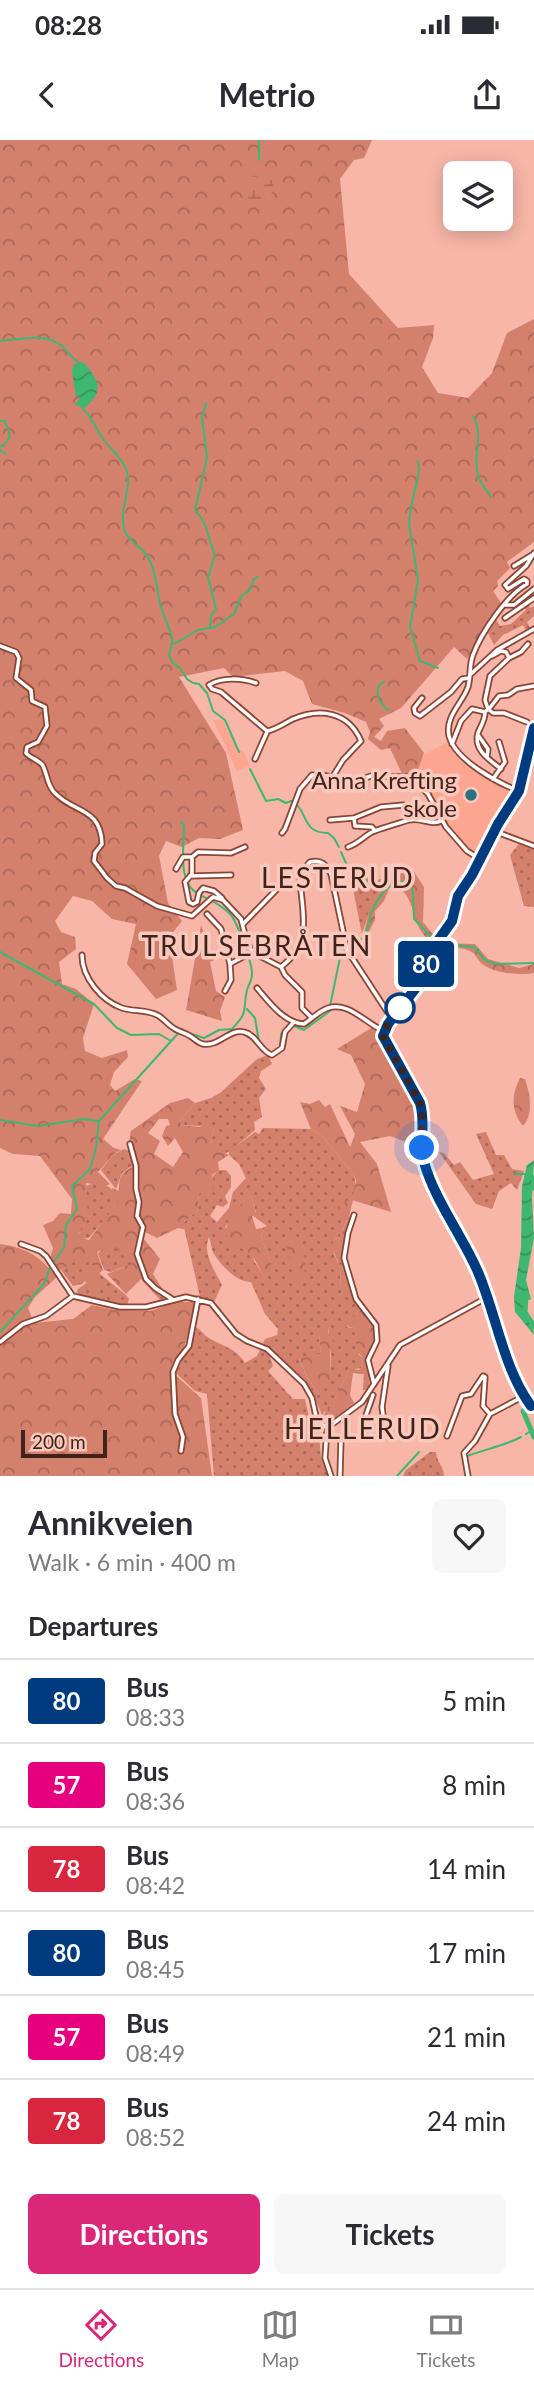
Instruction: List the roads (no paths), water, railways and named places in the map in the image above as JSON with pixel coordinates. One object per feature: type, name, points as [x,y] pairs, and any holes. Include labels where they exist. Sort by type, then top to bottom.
[{"type":"street","points":[[514,566],[533,554]]},
{"type":"street","points":[[519,791],[493,779],[461,755],[449,736],[450,722],[467,689],[472,657],[509,596],[527,584],[524,579],[510,589],[506,589],[505,585],[527,566],[533,554]]},
{"type":"street","points":[[504,605],[514,605],[534,589]]},
{"type":"street","points":[[505,618],[534,598]]},
{"type":"street","points":[[422,698],[414,709],[420,716],[451,692],[462,679],[470,676],[497,650],[534,629]]},
{"type":"street","points":[[501,769],[487,757],[486,744],[478,734],[487,710],[485,700],[489,679],[494,670],[509,657],[521,652],[528,644]]},
{"type":"street","points":[[0,646],[18,655],[16,678],[31,691],[32,701],[45,708],[47,726],[38,742],[27,747],[26,753],[41,763],[55,793],[94,818],[100,830],[102,844],[94,853],[94,861],[107,878],[117,886],[158,906],[189,915],[196,913],[213,897],[223,900]]},
{"type":"street","points":[[492,656],[501,651],[506,652],[509,657]]},
{"type":"street","points":[[256,683],[237,679],[209,685],[267,731]]},
{"type":"street","points":[[487,710],[499,696],[534,686]]},
{"type":"street","points":[[452,744],[456,730],[469,710],[504,713],[527,722]]},
{"type":"street","points":[[267,731],[320,712],[341,717],[360,740],[332,778]]},
{"type":"street","points":[[467,1476],[464,1453],[475,1441],[489,1415],[529,1403],[510,1368],[488,1297],[473,1262],[428,1174],[423,1155],[420,1103],[385,1044],[384,1031],[419,984],[432,949],[450,926],[458,896],[519,791],[534,728]]},
{"type":"street","points":[[255,759],[267,731]]},
{"type":"street","points":[[493,779],[505,759],[499,742]]},
{"type":"street","points":[[282,833],[300,789],[307,778],[316,774],[345,785],[371,776],[411,779],[428,793],[442,821],[467,851],[480,859]]},
{"type":"street","points":[[330,820],[354,818],[381,807],[404,804],[411,820]]},
{"type":"street","points":[[354,818],[355,825],[372,827],[375,831]]},
{"type":"street","points":[[348,847],[375,831],[411,820],[435,824],[442,821]]},
{"type":"street","points":[[494,831],[534,846]]},
{"type":"street","points":[[176,869],[183,858],[192,857],[198,852],[231,853],[245,848]]},
{"type":"street","points":[[192,857],[190,876],[185,885],[190,903],[197,902],[198,892],[203,888],[214,891],[236,912],[252,952],[281,967],[302,992],[302,1008],[312,1018]]},
{"type":"street","points":[[281,967],[296,952],[304,932],[300,873],[310,862],[320,861],[331,874],[347,950],[392,1019]]},
{"type":"street","points":[[190,876],[231,875]]},
{"type":"street","points":[[243,924],[279,887]]},
{"type":"street","points":[[207,914],[220,926],[230,964],[231,980],[225,991]]},
{"type":"street","points":[[230,964],[252,952]]},
{"type":"street","points":[[82,955],[85,971],[100,993],[122,1008],[158,1015],[174,1029],[206,1045],[244,1032],[265,1052],[272,1055],[282,1048],[285,1032],[292,1024]]},
{"type":"street","points":[[257,988],[292,1024],[304,1024],[331,1008],[341,1007],[384,1031]]},
{"type":"street","points":[[130,1144],[136,1166],[139,1202],[137,1216],[143,1227],[136,1254],[146,1279],[172,1299]]},
{"type":"street","points":[[354,1215],[344,1258],[356,1299],[376,1325],[377,1341],[368,1360],[374,1384]]},
{"type":"street","points":[[21,1244],[40,1251],[52,1264],[72,1296],[120,1307],[146,1307],[186,1297],[215,1305],[241,1338],[267,1349],[298,1377],[312,1398],[317,1421],[327,1428]]},
{"type":"street","points":[[0,1342],[23,1324],[46,1316],[72,1296]]},
{"type":"street","points":[[331,1476],[325,1458],[327,1428],[362,1402],[400,1345],[488,1297]]},
{"type":"street","points":[[181,1451],[183,1437],[175,1414],[173,1372],[188,1346],[198,1299]]},
{"type":"street","points":[[385,1430],[382,1407],[388,1365]]},
{"type":"street","points":[[447,1436],[462,1396],[471,1394],[483,1376],[486,1384],[483,1406],[489,1415]]},
{"type":"street","points":[[364,1433],[365,1418],[373,1395]]},
{"type":"street","points":[[340,1476],[341,1439]]},
{"type":"water","points":[[83,362],[94,375],[98,387],[90,403],[83,409],[75,404],[81,397],[76,397],[72,371],[74,364]]},
{"type":"water","points":[[534,1160],[534,1238],[526,1280],[531,1299],[525,1302],[534,1335],[515,1312],[514,1297],[521,1248],[522,1186],[527,1165]]},
{"type":"waterway","points":[[259,140],[259,160]]},
{"type":"waterway","points":[[0,341],[48,339],[62,346],[78,362]]},
{"type":"waterway","points":[[206,403],[202,418],[207,458],[195,510],[205,526],[215,555],[208,577],[216,609],[211,616],[210,627]]},
{"type":"waterway","points":[[83,409],[126,468],[128,486],[123,517],[124,529],[151,562],[160,604],[171,635],[169,655],[187,679],[199,684],[207,693],[213,711],[225,720],[239,752]]},
{"type":"waterway","points":[[473,416],[478,431],[477,470],[480,481],[491,497]]},
{"type":"waterway","points":[[0,421],[5,421],[10,437],[0,447]]},
{"type":"waterway","points":[[0,450],[6,454]]},
{"type":"waterway","points":[[418,461],[419,473],[409,524],[418,579],[410,627],[420,661],[438,668]]},
{"type":"waterway","points":[[174,644],[198,630],[215,627],[234,614],[242,595],[249,591],[254,579],[258,577]]},
{"type":"waterway","points":[[384,682],[379,685],[378,695],[388,710]]},
{"type":"waterway","points":[[250,769],[266,801],[291,801],[297,805],[313,829],[328,833],[339,847]]},
{"type":"waterway","points":[[181,822],[184,825],[183,855]]},
{"type":"waterway","points":[[341,852],[351,874],[360,879],[388,884]]},
{"type":"waterway","points":[[183,861],[188,884],[193,890],[221,907],[233,918],[252,970],[243,1014],[238,1023],[232,1029],[219,1030],[204,1038],[189,1033]]},
{"type":"waterway","points":[[347,946],[363,938],[372,911],[383,893],[392,885],[403,882],[410,882],[413,892],[414,919],[435,941]]},
{"type":"waterway","points":[[438,944],[474,947],[485,960],[495,964],[534,963]]},
{"type":"waterway","points":[[330,1006],[342,948]]},
{"type":"waterway","points":[[0,952],[94,1004],[117,1028],[131,1035],[159,1034],[171,1041]]},
{"type":"waterway","points":[[247,1009],[255,1018],[259,1042]]},
{"type":"waterway","points":[[294,1026],[304,1030],[330,1011]]},
{"type":"waterway","points":[[281,1034],[290,1025]]},
{"type":"waterway","points":[[0,1332],[44,1284],[50,1267],[64,1248],[66,1225],[77,1209],[72,1186],[90,1169],[99,1121],[182,1029],[184,1031]]},
{"type":"waterway","points":[[280,1048],[281,1036]]},
{"type":"waterway","points":[[0,1120],[38,1126],[84,1119],[98,1121]]},
{"type":"waterway","points":[[514,1174],[527,1174]]},
{"type":"waterway","points":[[534,1177],[534,1188]]},
{"type":"waterway","points":[[526,1297],[525,1312],[534,1326]]},
{"type":"waterway","points":[[534,1401],[523,1411],[534,1437]]},
{"type":"waterway","points":[[526,1434],[531,1431]]},
{"type":"waterway","points":[[467,1456],[521,1437]]},
{"type":"waterway","points":[[397,1476],[419,1452]]},
{"type":"place","name":"Anna Krefting skole","points":[[471,795]]},
{"type":"district","name":"LESTERUD","points":[[338,878]]},
{"type":"district","name":"TRULSEBRÅTEN","points":[[257,946]]},
{"type":"district","name":"HELLERUD","points":[[363,1429]]}]
